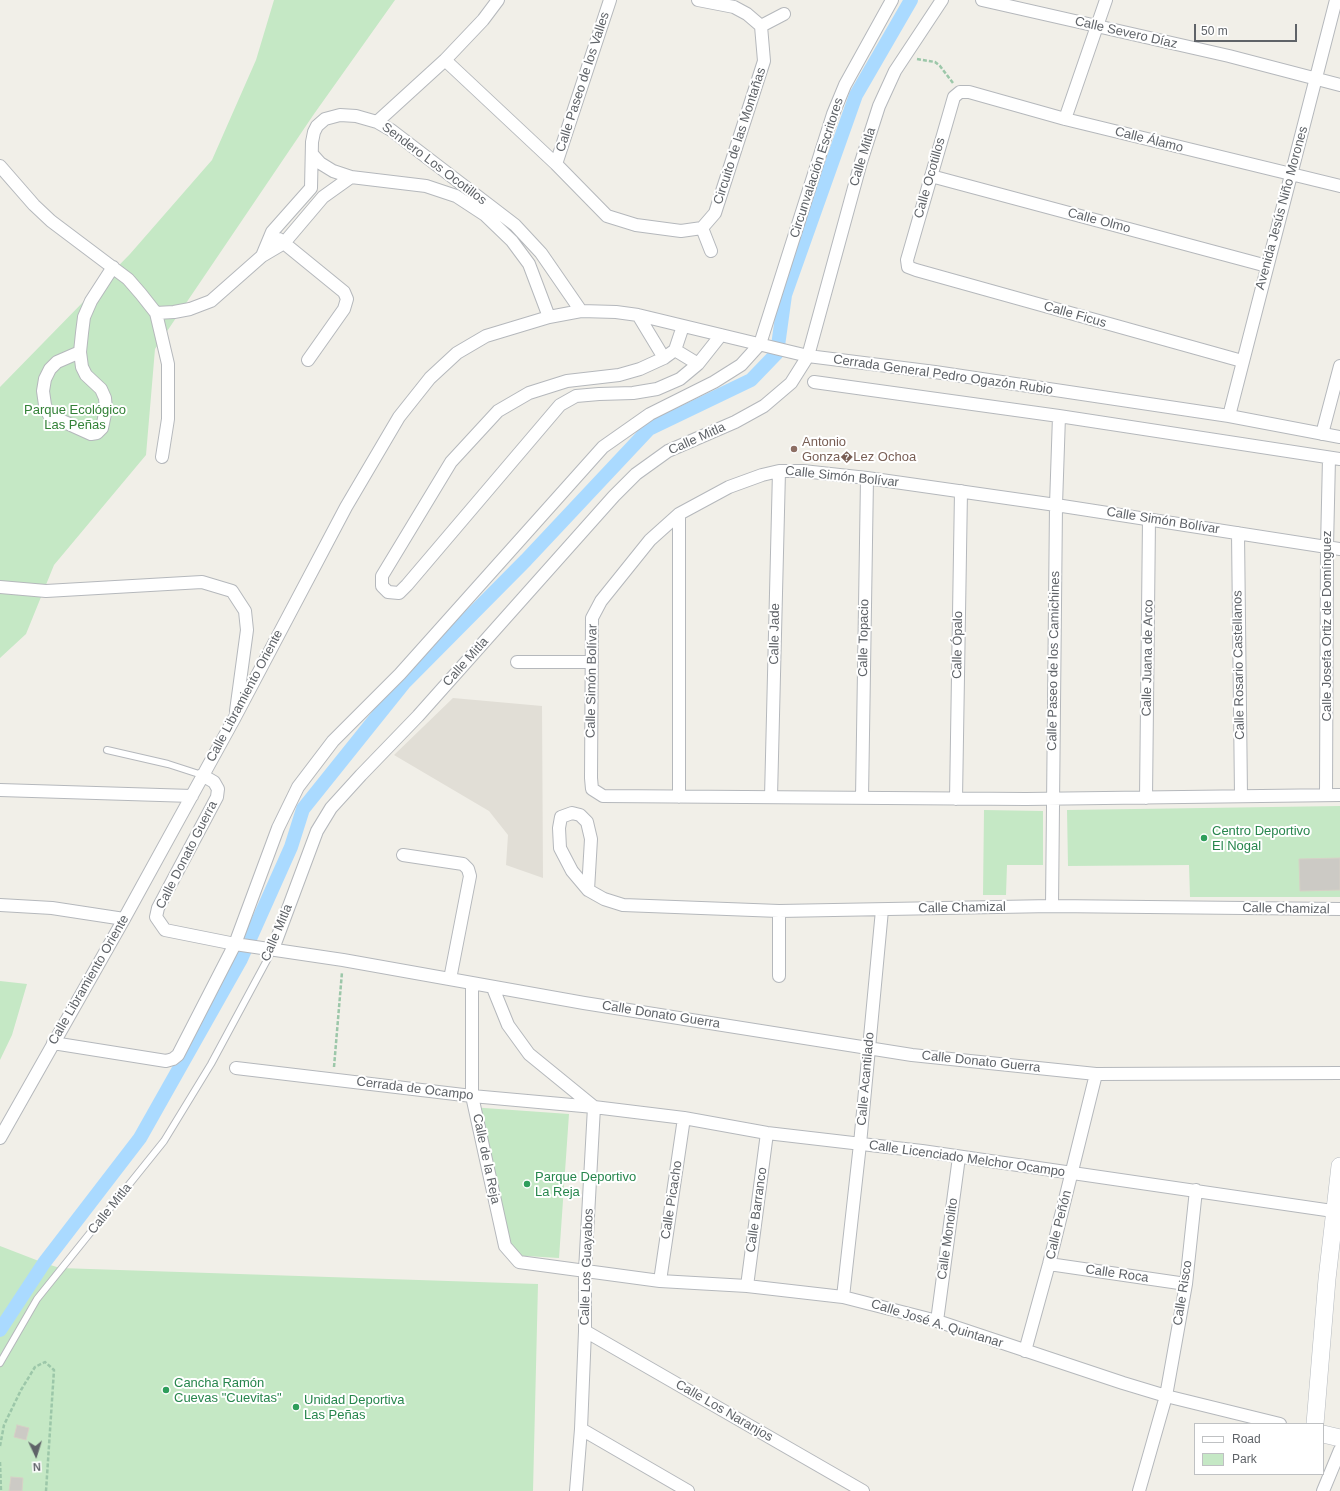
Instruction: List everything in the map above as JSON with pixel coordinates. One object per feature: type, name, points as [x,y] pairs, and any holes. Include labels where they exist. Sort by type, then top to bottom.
[{"type":"street","points":[[377,122],[445,60],[483,20],[498,0]]},
{"type":"street","name":"Calle Paseo de los Valles","points":[[556,164],[610,0]]},
{"type":"street","points":[[698,0],[734,7],[747,14],[761,26],[784,14]]},
{"type":"street","name":"Circunvalación Escritores","points":[[765,345],[833,114],[845,85],[892,0]]},
{"type":"street","name":"Calle Mitla","points":[[268,948],[317,831],[331,808],[418,716],[609,502],[636,474],[668,451],[735,422],[764,406],[791,383],[808,356],[861,162],[879,106],[895,71],[942,0]]},
{"type":"street","name":"Calle Severo Díaz","points":[[982,0],[1229,56],[1340,85]]},
{"type":"street","points":[[1065,119],[1106,0]]},
{"type":"street","name":"Avenida Jesús Niño Morones","points":[[1229,416],[1266,266],[1336,0]]},
{"type":"street","name":"Circuito de las Montañas","points":[[702,228],[716,213],[764,61],[761,26]]},
{"type":"street","points":[[445,60],[556,164],[607,216],[636,225],[681,231],[702,228],[711,251]]},
{"type":"street","name":"Calle Álamo","points":[[960,92],[968,92],[1065,119],[1340,186]]},
{"type":"street","name":"Calle Ocotillos","points":[[908,267],[907,260],[930,176],[954,97],[960,92]]},
{"type":"street","name":"Sendero Los Ocotillos","points":[[549,317],[529,264],[512,241],[485,215],[456,196],[426,186],[351,177],[327,167],[320,163],[312,154],[312,142],[317,126],[325,119],[340,115],[356,116],[377,122],[391,130],[515,225],[540,253],[581,312]]},
{"type":"street","points":[[262,256],[272,232],[311,188],[312,154]]},
{"type":"street","points":[[0,166],[34,205],[51,221],[128,279],[142,294],[156,314],[168,364],[168,419],[162,457]]},
{"type":"street","name":"Calle Olmo","points":[[930,176],[1266,266]]},
{"type":"street","points":[[156,314],[185,310],[211,301],[262,256],[284,243],[323,197],[351,177]]},
{"type":"street","points":[[311,188],[323,197]]},
{"type":"street","points":[[272,232],[344,292],[347,299],[344,308],[308,360]]},
{"type":"street","points":[[80,352],[57,362],[50,369],[45,379],[43,391],[45,405],[49,415],[91,434],[97,433],[102,428],[106,409],[105,398],[101,388],[86,375],[82,367],[80,352],[84,317],[91,300],[113,267]]},
{"type":"street","name":"Calle Ficus","points":[[908,267],[1242,361]]},
{"type":"street","name":"Cerrada General Pedro Ogazón Rubio","points":[[549,317],[581,312],[616,312],[638,315],[808,356],[934,372],[1229,416],[1340,437]]},
{"type":"street","points":[[638,315],[664,358]]},
{"type":"street","name":"Calle Libramiento Oriente","points":[[0,1138],[192,796],[346,507],[399,417],[430,378],[457,353],[486,336],[549,317]]},
{"type":"street","points":[[683,326],[675,350],[664,358],[640,369],[619,375],[567,381],[530,392],[498,411],[451,462],[382,576],[382,586],[388,592],[399,593],[407,585],[560,405],[576,396],[633,393],[657,389],[680,379],[698,364],[721,335]]},
{"type":"street","points":[[53,1043],[166,1061],[174,1059],[240,944],[278,828],[298,787],[333,741],[400,674],[603,447],[650,414],[714,382],[741,365],[765,345]]},
{"type":"street","points":[[675,350],[698,364]]},
{"type":"street","points":[[1322,434],[1340,366]]},
{"type":"street","name":"Cerrada General Pedro Ogazón Rubio","points":[[814,382],[1059,416],[1335,458]]},
{"type":"street","name":"Calle Paseo de los Camichines","points":[[1052,906],[1056,505],[1059,416]]},
{"type":"street","name":"Calle Josefa Ortiz de Domínguez","points":[[1326,795],[1327,547],[1335,458]]},
{"type":"street","name":"Calle Simón Bolívar","points":[[680,796],[603,796],[592,789],[592,618],[601,601],[650,540],[679,514],[729,487],[762,475],[779,471],[803,471],[961,491],[1340,549]]},
{"type":"street","name":"Calle Jade","points":[[771,797],[779,471]]},
{"type":"street","name":"Calle Topacio","points":[[862,798],[867,478]]},
{"type":"street","name":"Calle Ópalo","points":[[956,799],[961,491]]},
{"type":"street","points":[[679,514],[680,796],[1052,799],[1340,794]]},
{"type":"street","name":"Calle Juana de Arco","points":[[1146,798],[1149,519]]},
{"type":"street","name":"Calle Rosario Castellanos","points":[[1238,533],[1241,796]]},
{"type":"street","points":[[0,587],[46,591],[202,582],[232,591],[246,611],[247,630],[234,719]]},
{"type":"street","points":[[517,662],[592,662]]},
{"type":"street","name":"Calle Donato Guerra","points":[[202,775],[214,782],[218,789],[217,797],[158,908],[156,917],[165,930],[240,944],[343,960],[493,988],[912,1055],[1096,1074],[1340,1073]]},
{"type":"street","points":[[0,790],[192,796]]},
{"type":"street","name":"Calle Chamizal","points":[[588,890],[591,839],[587,822],[580,815],[572,813],[561,817],[559,828],[560,848],[572,871],[588,890],[604,899],[624,905],[779,911],[1052,906],[1340,909]]},
{"type":"street","points":[[403,855],[463,864],[468,869],[470,876],[450,979]]},
{"type":"street","points":[[0,905],[52,908],[124,919]]},
{"type":"street","name":"Calle Acantilado","points":[[843,1296],[870,1048],[882,910]]},
{"type":"street","points":[[779,911],[780,976]]},
{"type":"street","name":"Calle de la Reja","points":[[472,984],[472,1096],[505,1246],[519,1262],[585,1271]]},
{"type":"street","points":[[493,988],[508,1025],[529,1054],[594,1107]]},
{"type":"street","name":"Cerrada de Ocampo","points":[[236,1068],[472,1096],[594,1107]]},
{"type":"street","name":"Calle Peñón","points":[[1025,1351],[1049,1264],[1096,1074]]},
{"type":"street","name":"Calle Licenciado Melchor Ocampo","points":[[594,1107],[684,1118],[768,1133],[922,1151],[1196,1190],[1337,1212]]},
{"type":"street","name":"Calle Los Guayabos","points":[[576,1491],[581,1429],[585,1331],[585,1271],[594,1107]]},
{"type":"street","name":"Calle Picacho","points":[[660,1281],[684,1118]]},
{"type":"street","name":"Calle Barranco","points":[[747,1286],[768,1133]]},
{"type":"street","name":"Calle Monolito","points":[[937,1321],[959,1157]]},
{"type":"street","points":[[1315,1423],[1337,1212],[1340,1166]]},
{"type":"street","name":"Calle Risco","points":[[1139,1491],[1166,1396],[1186,1284],[1196,1190]]},
{"type":"street","name":"Calle Roca","points":[[1049,1264],[1186,1284]]},
{"type":"street","name":"Calle José A. Quintanar","points":[[585,1271],[660,1281],[747,1286],[843,1296],[937,1321],[1123,1384],[1276,1423]]},
{"type":"street","name":"Calle Los Naranjos","points":[[585,1331],[863,1491]]},
{"type":"street","points":[[581,1429],[688,1491]]},
{"type":"street","points":[[1324,1434],[1340,1438]]},
{"type":"street","points":[[1323,1491],[1340,1450]]},
{"type":"lane","points":[[107,750],[168,764],[202,775]]},
{"type":"lane","name":"Calle Mitla","points":[[0,1363],[37,1299],[164,1141],[210,1064],[268,948]]},
{"type":"path","points":[[904,56],[935,62],[960,92]]},
{"type":"path","points":[[332,1079],[343,960]]},
{"type":"path","points":[[0,1446],[4,1425],[21,1390],[35,1367],[45,1362],[54,1370],[46,1491]]},
{"type":"path","points":[[0,1462],[1,1491]]},
{"type":"shaded area","points":[[453,698],[542,706],[543,878],[506,865],[508,835],[489,811],[394,755]]},
{"type":"green space","name":"Parque Ecológico Las Peñas","points":[[274,0],[395,0],[314,114],[155,349],[146,455],[54,565],[26,634],[0,658],[0,387],[130,254],[212,160],[256,60]]},
{"type":"green space","name":"Centro Deportivo El Nogal","points":[[1340,806],[1340,897],[1190,897],[1189,865],[1068,866],[1067,810]]},
{"type":"green space","points":[[984,810],[1043,811],[1043,865],[1007,865],[1006,895],[983,895]]},
{"type":"green space","points":[[0,981],[27,984],[12,1035],[0,1060]]},
{"type":"green space","name":"Parque Deportivo La Reja","points":[[470,1107],[569,1114],[559,1258],[509,1255]]},
{"type":"green space","name":"Unidad Deportiva Las Peñas","points":[[0,1246],[60,1268],[538,1284],[533,1491],[0,1491]]},
{"type":"building","points":[[1340,858],[1340,890],[1300,891],[1299,859]]},
{"type":"building","points":[[17,1425],[29,1428],[26,1440],[14,1437]]},
{"type":"building","points":[[11,1477],[23,1478],[22,1491],[9,1491]]},
{"type":"waterway","points":[[0,1330],[44,1263],[140,1138],[241,959],[291,847],[303,809],[404,683],[526,560],[649,429],[751,380],[777,353],[785,295],[856,95],[911,0]]},
{"type":"place","name":"Antonio Gonza�Lez Ochoa","points":[[794,449]]},
{"type":"place","name":"Centro Deportivo El Nogal","points":[[1204,838]]},
{"type":"place","name":"Parque Deportivo La Reja","points":[[527,1184]]},
{"type":"place","name":"Cancha Ramón Cuevas \"Cuevitas\"","points":[[166,1390]]},
{"type":"place","name":"Unidad Deportiva Las Peñas","points":[[296,1407]]}]
